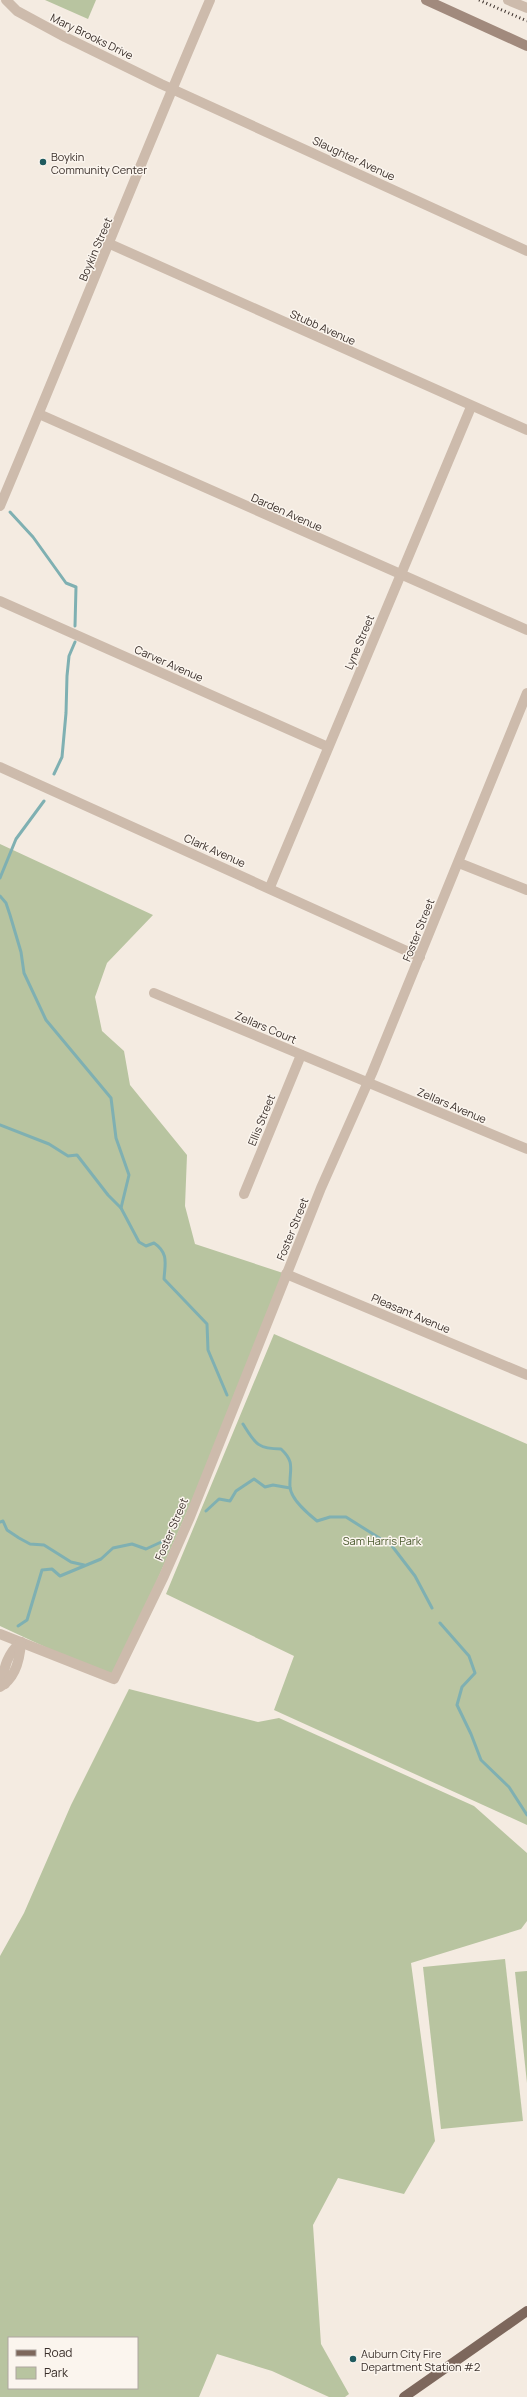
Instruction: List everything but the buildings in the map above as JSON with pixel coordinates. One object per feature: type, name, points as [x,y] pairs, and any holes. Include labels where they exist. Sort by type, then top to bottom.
[{"type":"main road","points":[[426,0],[527,46]]},
{"type":"main road","points":[[404,2397],[527,2311]]},
{"type":"street","name":"Mary Brooks Drive","points":[[6,0],[17,10],[65,37],[172,88]]},
{"type":"street","name":"Boykin Street","points":[[0,506],[110,244],[172,88],[210,0]]},
{"type":"street","points":[[508,0],[527,8]]},
{"type":"street","name":"Slaughter Avenue","points":[[172,88],[527,251]]},
{"type":"street","name":"Stubb Avenue","points":[[110,244],[472,407],[527,430]]},
{"type":"street","name":"Lyne Street","points":[[270,887],[472,407]]},
{"type":"street","name":"Darden Avenue","points":[[39,414],[527,630]]},
{"type":"street","name":"Carver Avenue","points":[[0,601],[328,747]]},
{"type":"street","name":"Foster Street","points":[[21,1642],[114,1679],[164,1576],[190,1516],[286,1274],[459,863],[527,694]]},
{"type":"street","name":"Clark Avenue","points":[[0,767],[270,887],[420,956]]},
{"type":"street","points":[[459,863],[527,890]]},
{"type":"street","name":"Zellars Court","points":[[154,993],[367,1083]]},
{"type":"street","name":"Ellis Street","points":[[244,1194],[301,1055]]},
{"type":"street","name":"Zellars Avenue","points":[[367,1083],[527,1149]]},
{"type":"street","name":"Pleasant Avenue","points":[[286,1274],[527,1375]]},
{"type":"street","points":[[0,1634],[21,1642]]},
{"type":"street","points":[[3,1685],[2,1675],[11,1650],[21,1642]]},
{"type":"green space","points":[[45,0],[96,0],[88,19]]},
{"type":"green space","points":[[0,844],[153,915],[107,963],[95,997],[102,1031],[124,1051],[130,1085],[187,1155],[185,1206],[195,1244],[286,1274],[249,1370],[114,1679],[0,1626]]},
{"type":"green space","name":"Sam Harris Park","points":[[274,1334],[527,1444],[527,1825],[274,1710],[294,1656],[166,1594]]},
{"type":"green space","points":[[129,1689],[258,1722],[279,1718],[474,1806],[527,1853],[527,1921],[521,1929],[411,1963],[435,2141],[404,2194],[338,2178],[313,2225],[321,2344],[349,2394],[345,2397],[329,2397],[272,2371],[217,2354],[199,2397],[0,2397],[0,1956],[24,1913],[71,1805]]},
{"type":"green space","points":[[505,1959],[523,2121],[441,2129],[423,1967]]},
{"type":"green space","points":[[527,1971],[527,2083],[515,1972]]},
{"type":"waterway","points":[[10,512],[33,537],[66,583],[76,587],[75,626]]},
{"type":"waterway","points":[[54,774],[62,757],[69,656],[75,642]]},
{"type":"waterway","points":[[0,878],[16,839],[44,801]]},
{"type":"waterway","points":[[0,896],[6,903],[10,915],[21,952],[24,973],[46,1020],[111,1098],[116,1138],[129,1175],[121,1208]]},
{"type":"waterway","points":[[0,1125],[49,1144],[68,1156],[77,1155],[108,1195],[121,1208],[139,1242],[146,1246],[154,1243],[159,1247],[165,1259],[164,1279],[207,1324],[208,1350],[227,1395]]},
{"type":"waterway","points":[[243,1424],[258,1444],[267,1448],[281,1449],[289,1458],[291,1466],[291,1492],[305,1510],[317,1521],[330,1517],[346,1517],[392,1546],[415,1576],[432,1608]]},
{"type":"waterway","points":[[206,1511],[219,1499],[230,1501],[236,1491],[254,1479],[265,1487],[273,1485],[290,1488]]},
{"type":"waterway","points":[[0,1522],[3,1521],[7,1530],[30,1544],[44,1545],[71,1562],[84,1565]]},
{"type":"waterway","points":[[18,1626],[27,1620],[42,1570],[52,1569],[60,1576],[101,1559],[113,1548],[132,1544],[146,1549],[170,1538]]},
{"type":"waterway","points":[[440,1623],[469,1656],[475,1673],[462,1687],[457,1705],[471,1734],[481,1760],[509,1787],[527,1815]]},
{"type":"railway","points":[[479,0],[527,21]]},
{"type":"place","name":"Boykin Community Center","points":[[43,162]]},
{"type":"place","name":"Auburn City Fire Department Station #2","points":[[353,2359]]}]
